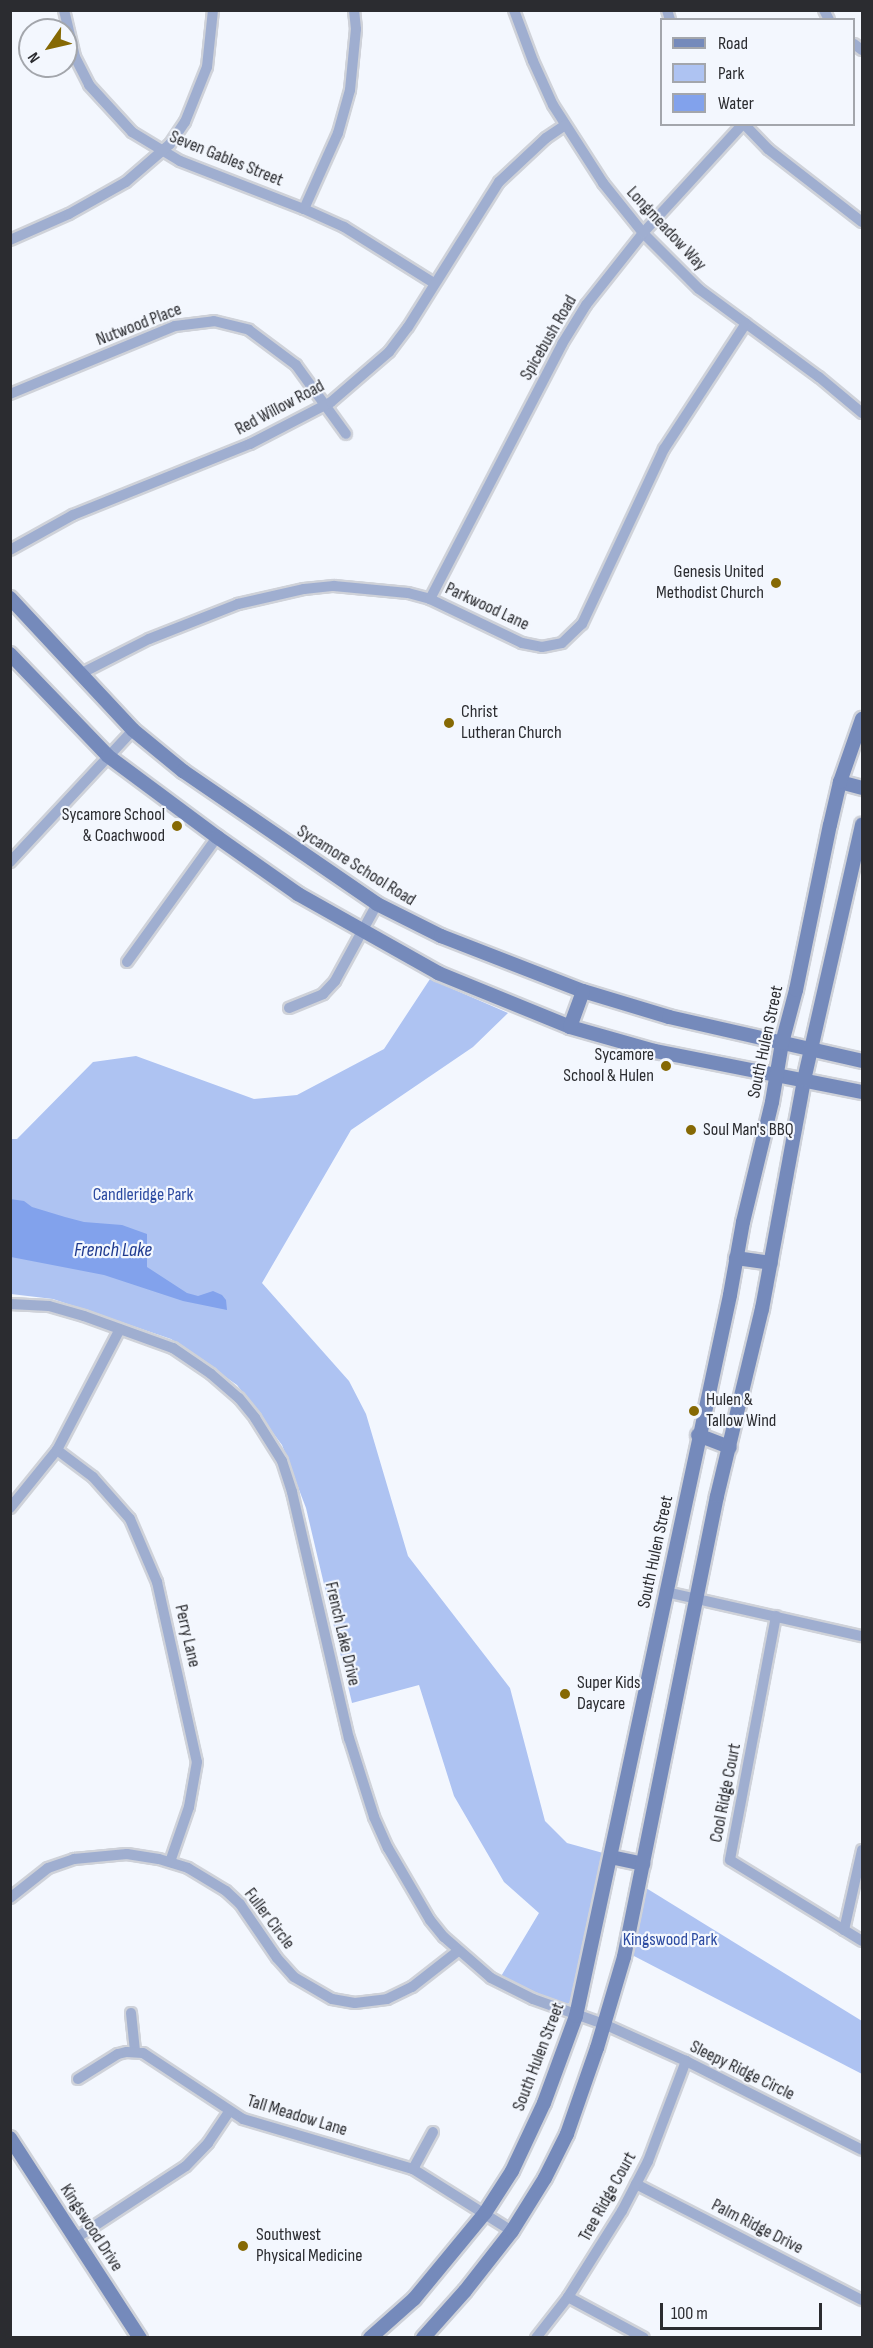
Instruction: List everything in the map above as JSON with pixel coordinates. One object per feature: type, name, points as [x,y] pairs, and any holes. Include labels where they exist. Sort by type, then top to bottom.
[{"type":"main road","name":"Sycamore School Road","points":[[10,598],[133,730],[192,777],[377,904],[441,936],[583,991],[669,1017],[862,1061]]},
{"type":"main road","points":[[10,654],[108,756],[274,878],[362,932],[438,973],[570,1028],[655,1051],[862,1092]]},
{"type":"main road","name":"South Hulen Street","points":[[375,2336],[414,2300],[485,2213],[512,2171],[535,2122],[576,2016],[782,1043],[796,990],[840,782],[862,719]]},
{"type":"main road","points":[[840,782],[862,788]]},
{"type":"main road","points":[[423,2337],[465,2291],[512,2231],[545,2178],[567,2134],[624,1957],[730,1447],[771,1263],[810,1050],[862,825]]},
{"type":"main road","points":[[570,1028],[583,991]]},
{"type":"main road","points":[[736,1258],[771,1263]]},
{"type":"main road","points":[[698,1436],[730,1447]]},
{"type":"main road","points":[[611,1857],[643,1864]]},
{"type":"main road","name":"Kingswood Drive","points":[[10,2138],[140,2337]]},
{"type":"street","name":"Seven Gables Street","points":[[63,10],[69,39],[88,85],[132,132],[162,152],[304,208],[344,227],[434,284]]},
{"type":"street","points":[[10,240],[85,206],[126,182],[162,152],[185,122],[199,92],[211,45],[213,10]]},
{"type":"street","points":[[304,208],[338,133],[350,90],[356,29],[354,10]]},
{"type":"street","name":"Longmeadow Way","points":[[514,10],[533,62],[566,125],[603,183],[643,233],[699,289],[862,413]]},
{"type":"street","name":"Red Willow Road","points":[[10,550],[74,515],[250,444],[325,405],[389,352],[408,327],[499,182],[521,159],[566,125]]},
{"type":"street","name":"Spicebush Road","points":[[430,599],[562,344],[586,304],[643,233],[741,126]]},
{"type":"street","points":[[745,126],[768,149],[862,222]]},
{"type":"street","name":"Nutwood Place","points":[[10,394],[175,326],[214,321],[249,330],[267,341],[296,365],[346,434]]},
{"type":"street","name":"Parkwood Lane","points":[[80,674],[149,639],[238,604],[304,589],[334,586],[378,588],[430,599],[522,643],[542,647],[562,643],[572,636],[582,624],[664,449],[746,323]]},
{"type":"street","points":[[10,862],[133,730]]},
{"type":"street","points":[[127,962],[217,837]]},
{"type":"street","points":[[289,1008],[323,994],[335,981],[377,904]]},
{"type":"street","name":"French Lake Drive","points":[[10,1304],[49,1306],[173,1348],[211,1374],[239,1398],[255,1418],[282,1461],[292,1492],[349,1738],[374,1817],[388,1848],[430,1920],[458,1951],[491,1978],[533,2000],[604,2024]]},
{"type":"street","points":[[10,1508],[57,1450],[120,1329]]},
{"type":"street","name":"Perry Lane","points":[[57,1450],[93,1477],[130,1519],[157,1582],[197,1762],[189,1807],[170,1862]]},
{"type":"street","points":[[666,1592],[862,1636]]},
{"type":"street","name":"Cool Ridge Court","points":[[776,1616],[730,1860],[862,1941]]},
{"type":"street","points":[[844,1930],[862,1850]]},
{"type":"street","name":"Fuller Circle","points":[[10,1898],[48,1868],[74,1859],[126,1854],[170,1862],[188,1868],[226,1890],[240,1904],[277,1958],[294,1977],[332,1999],[373,2002],[392,1997],[428,1977],[458,1951]]},
{"type":"street","points":[[78,2079],[118,2054],[135,2051],[131,2013]]},
{"type":"street","name":"Sleepy Ridge Circle","points":[[604,2024],[686,2061],[862,2150]]},
{"type":"street","name":"Tall Meadow Lane","points":[[135,2051],[151,2056],[230,2112],[267,2128],[413,2169],[512,2231]]},
{"type":"street","name":"Tree Ridge Court","points":[[536,2337],[568,2297],[622,2211],[636,2184],[686,2061]]},
{"type":"street","points":[[76,2238],[186,2166],[208,2143],[230,2112]]},
{"type":"street","points":[[413,2169],[433,2132]]},
{"type":"street","name":"Palm Ridge Drive","points":[[636,2184],[862,2300]]},
{"type":"street","points":[[568,2297],[644,2337]]},
{"type":"green space","name":"Candleridge Park","points":[[430,979],[508,1013],[473,1047],[351,1130],[262,1283],[349,1381],[366,1414],[408,1556],[510,1688],[545,1821],[567,1843],[603,1853],[572,2001],[564,2007],[500,1978],[539,1913],[504,1882],[454,1796],[419,1685],[352,1703],[306,1508],[282,1445],[237,1385],[171,1339],[53,1299],[11,1294],[10,1139],[17,1139],[93,1062],[136,1056],[254,1099],[297,1095],[384,1049]]},
{"type":"green space","name":"Kingswood Park","points":[[646,1888],[862,2021],[862,2074],[632,1955]]},
{"type":"water","name":"French Lake","points":[[10,1199],[24,1201],[32,1207],[84,1222],[122,1225],[147,1234],[147,1267],[187,1293],[198,1296],[213,1291],[222,1295],[226,1300],[227,1310],[183,1301],[104,1275],[11,1257]]},
{"type":"place","name":"Genesis United Methodist Church","points":[[776,583]]},
{"type":"place","name":"Christ Lutheran Church","points":[[449,723]]},
{"type":"place","name":"Sycamore School & Coachwood","points":[[177,826]]},
{"type":"place","name":"Sycamore School & Hulen","points":[[666,1066]]},
{"type":"place","name":"Soul Man's BBQ","points":[[691,1130]]},
{"type":"place","name":"Hulen & Tallow Wind","points":[[694,1411]]},
{"type":"place","name":"Super Kids Daycare","points":[[565,1694]]},
{"type":"place","name":"Southwest Physical Medicine","points":[[243,2246]]}]
